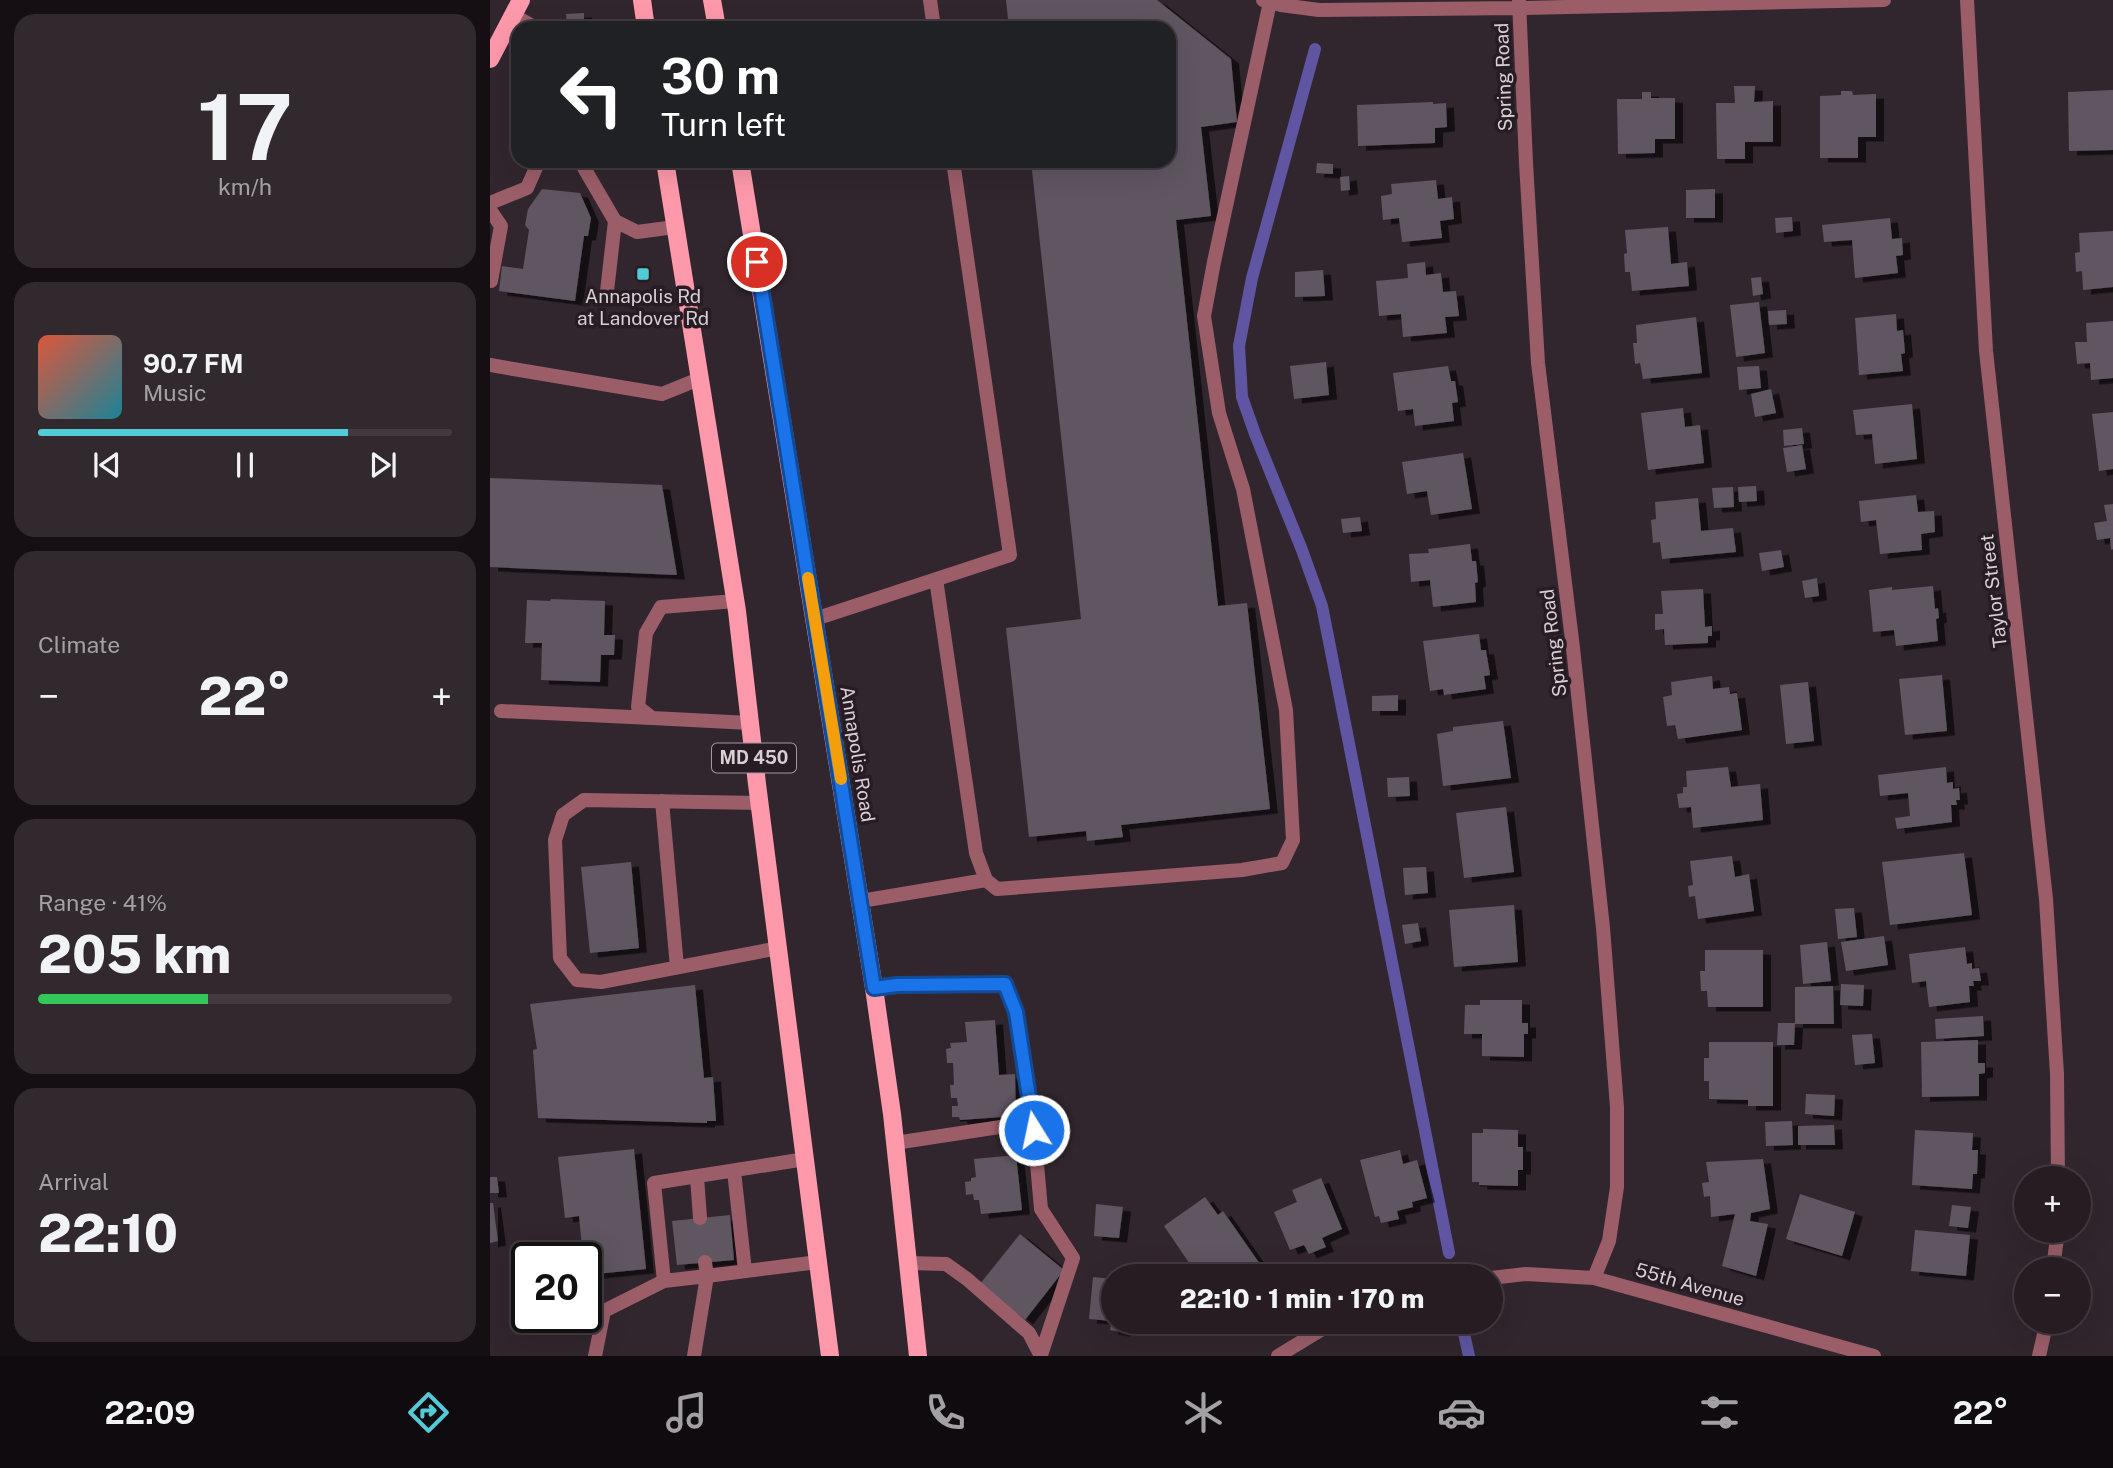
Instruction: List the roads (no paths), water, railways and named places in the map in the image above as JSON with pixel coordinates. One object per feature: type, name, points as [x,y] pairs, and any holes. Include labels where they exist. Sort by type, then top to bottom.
[{"type":"main road","points":[[642,0],[643,21]]},
{"type":"main road","points":[[712,0],[716,21]]},
{"type":"main road","points":[[490,59],[517,8]]},
{"type":"main road","name":"MD 450","points":[[665,168],[736,601],[830,1356]]},
{"type":"main road","name":"Annapolis Road","points":[[741,168],[874,988],[895,1143],[918,1356]]},
{"type":"street","points":[[930,0],[933,21]]},
{"type":"street","points":[[936,579],[976,853],[986,880],[997,889],[1242,870],[1282,863],[1293,840],[1286,710],[1244,489],[1219,413],[1205,316],[1266,1],[1319,10],[1520,4],[1884,0]]},
{"type":"street","name":"Taylor Street","points":[[1967,0],[1986,351],[2046,899],[2057,1074],[2058,1166]]},
{"type":"street","name":"Spring Road","points":[[1520,4],[1538,363],[1596,862],[1617,1107],[1617,1187],[1609,1241],[1594,1278]]},
{"type":"street","points":[[517,8],[529,21]]},
{"type":"street","points":[[490,204],[527,188],[535,168]]},
{"type":"street","points":[[584,168],[615,221],[637,232],[675,227]]},
{"type":"street","points":[[815,619],[1010,555],[954,168]]},
{"type":"street","points":[[490,210],[501,226],[491,281]]},
{"type":"street","points":[[607,291],[615,221]]},
{"type":"street","points":[[490,365],[662,394],[699,379]]},
{"type":"street","points":[[652,719],[638,707],[646,633],[661,607],[736,601]]},
{"type":"street","points":[[501,711],[750,723]]},
{"type":"street","points":[[760,803],[584,800],[563,815],[555,840],[560,958],[577,980],[601,982],[779,948]]},
{"type":"street","points":[[662,801],[677,967]]},
{"type":"street","points":[[861,901],[986,880]]},
{"type":"street","points":[[874,988],[897,985],[1005,984],[1016,1012],[1033,1122],[1041,1209],[1073,1258],[1041,1355]]},
{"type":"street","points":[[895,1143],[1033,1122]]},
{"type":"street","points":[[664,1281],[654,1183],[805,1159]]},
{"type":"street","points":[[734,1171],[745,1271]]},
{"type":"street","points":[[696,1177],[700,1218]]},
{"type":"street","points":[[595,1356],[604,1311],[664,1281],[706,1269],[745,1271],[818,1262]]},
{"type":"street","points":[[907,1263],[946,1264],[1029,1333],[1041,1355]]},
{"type":"street","points":[[694,1356],[706,1269]]},
{"type":"street","name":"55th Avenue","points":[[1503,1277],[1527,1274],[1594,1278],[1874,1356]]},
{"type":"street","points":[[1278,1356],[1314,1334]]},
{"type":"street","points":[[2039,1356],[2044,1334]]},
{"type":"waterway","points":[[1315,49],[1252,278],[1239,346],[1242,397],[1322,606],[1449,1253]]},
{"type":"waterway","points":[[1464,1334],[1469,1356]]},
{"type":"place","name":"Annapolis Rd at Landover Rd","points":[[643,274]]}]
